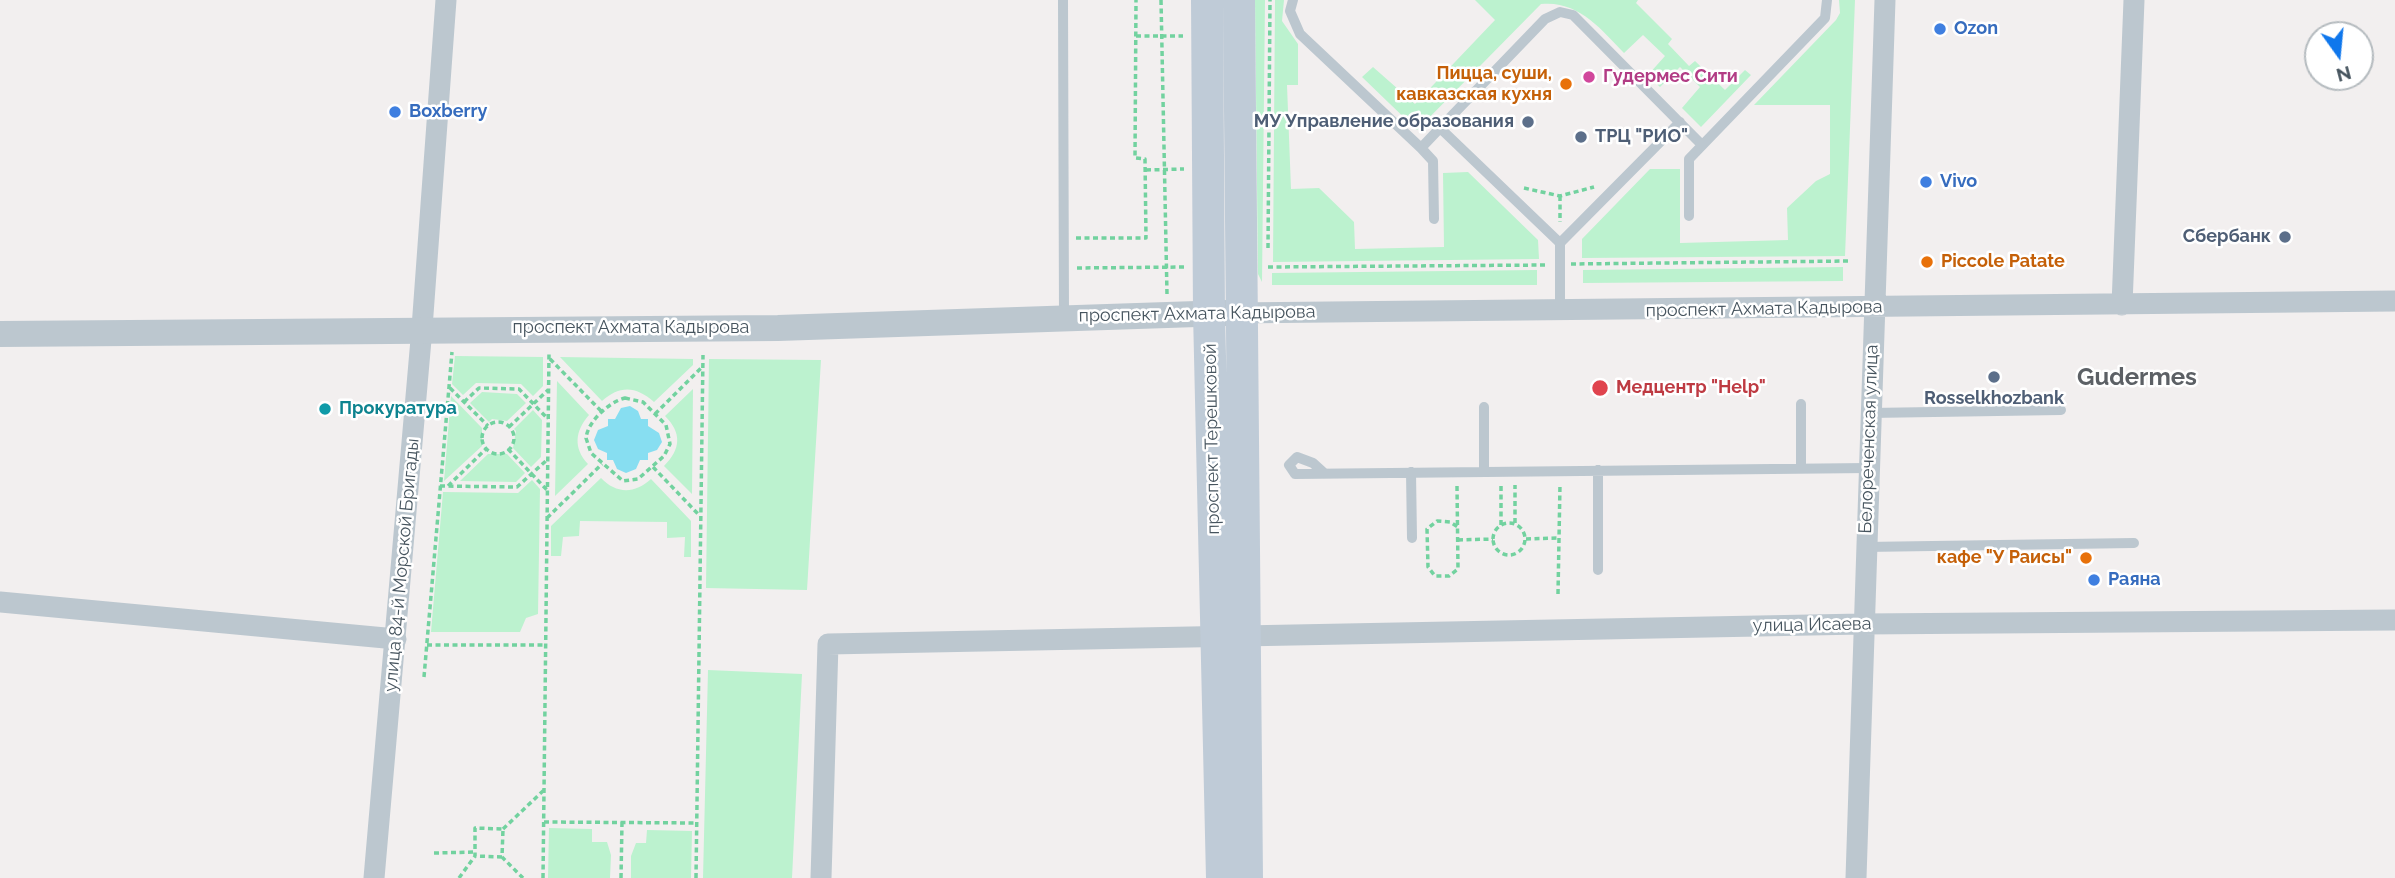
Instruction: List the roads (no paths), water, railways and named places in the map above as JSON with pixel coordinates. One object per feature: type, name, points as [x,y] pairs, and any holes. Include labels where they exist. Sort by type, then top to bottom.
[{"type":"main road","name":"проспект Терешковой","points":[[1207,0],[1226,313],[1230,635],[1222,878]]},
{"type":"main road","name":"проспект Терешковой","points":[[1226,313],[1239,0]]},
{"type":"main road","name":"проспект Терешковой","points":[[1230,635],[1247,878]]},
{"type":"street","name":"улица 84-й Морской Бригады","points":[[374,878],[422,328],[446,0]]},
{"type":"street","name":"Белореченская улица","points":[[1857,878],[1865,547],[1885,0]]},
{"type":"street","points":[[2122,305],[2134,0]]},
{"type":"street","name":"проспект Ахмата Кадырова","points":[[0,334],[422,328],[778,328],[1064,316],[1226,313],[1560,312],[2395,301]]},
{"type":"street","points":[[0,602],[396,639]]},
{"type":"street","name":"улица Исаева","points":[[821,878],[828,644],[1863,624],[2395,620]]},
{"type":"lane","points":[[1063,0],[1064,316]]},
{"type":"lane","points":[[1293,0],[1290,11],[1300,34],[1433,161],[1434,219]]},
{"type":"lane","points":[[1689,216],[1689,159],[1825,18],[1827,0]]},
{"type":"lane","points":[[1421,148],[1545,19],[1560,12],[1573,15],[1701,144]]},
{"type":"lane","points":[[1560,312],[1560,243],[1680,122]]},
{"type":"lane","points":[[1440,128],[1560,243]]},
{"type":"lane","points":[[1801,404],[1801,468]]},
{"type":"lane","points":[[1484,407],[1484,471]]},
{"type":"lane","points":[[1870,413],[2060,410]]},
{"type":"lane","points":[[1324,473],[1868,468]]},
{"type":"lane","points":[[1598,470],[1598,570]]},
{"type":"lane","points":[[1412,472],[1412,538]]},
{"type":"lane","points":[[1865,547],[2134,543]]},
{"type":"water","points":[[630,406],[638,411],[641,419],[648,419],[648,426],[659,433],[662,442],[657,450],[648,453],[648,460],[640,460],[636,469],[626,473],[617,469],[613,460],[607,460],[607,453],[598,449],[594,440],[598,430],[608,426],[608,419],[615,419],[621,408]]},
{"type":"place","name":"Ozon","points":[[1940,29]]},
{"type":"place","name":"Гудермес Сити","points":[[1589,77]]},
{"type":"place","name":"Пицца, суши, кавказская кухня","points":[[1566,84]]},
{"type":"place","name":"Boxberry","points":[[395,112]]},
{"type":"place","name":"МУ Управление образования","points":[[1528,122]]},
{"type":"place","name":"ТРЦ \"РИО\"","points":[[1581,137]]},
{"type":"place","name":"Vivo","points":[[1926,182]]},
{"type":"place","name":"Сбербанк","points":[[2285,237]]},
{"type":"place","name":"Piccole Patate","points":[[1927,262]]},
{"type":"place","name":"Rosselkhozbank","points":[[1994,377]]},
{"type":"place","name":"Медцентр \"Help\"","points":[[1600,388]]},
{"type":"place","name":"Прокуратура","points":[[325,409]]},
{"type":"place","name":"кафе \"У Раисы\"","points":[[2086,558]]},
{"type":"place","name":"Раяна","points":[[2094,580]]},
{"type":"district","name":"Gudermes","points":[[2137,378]]}]
